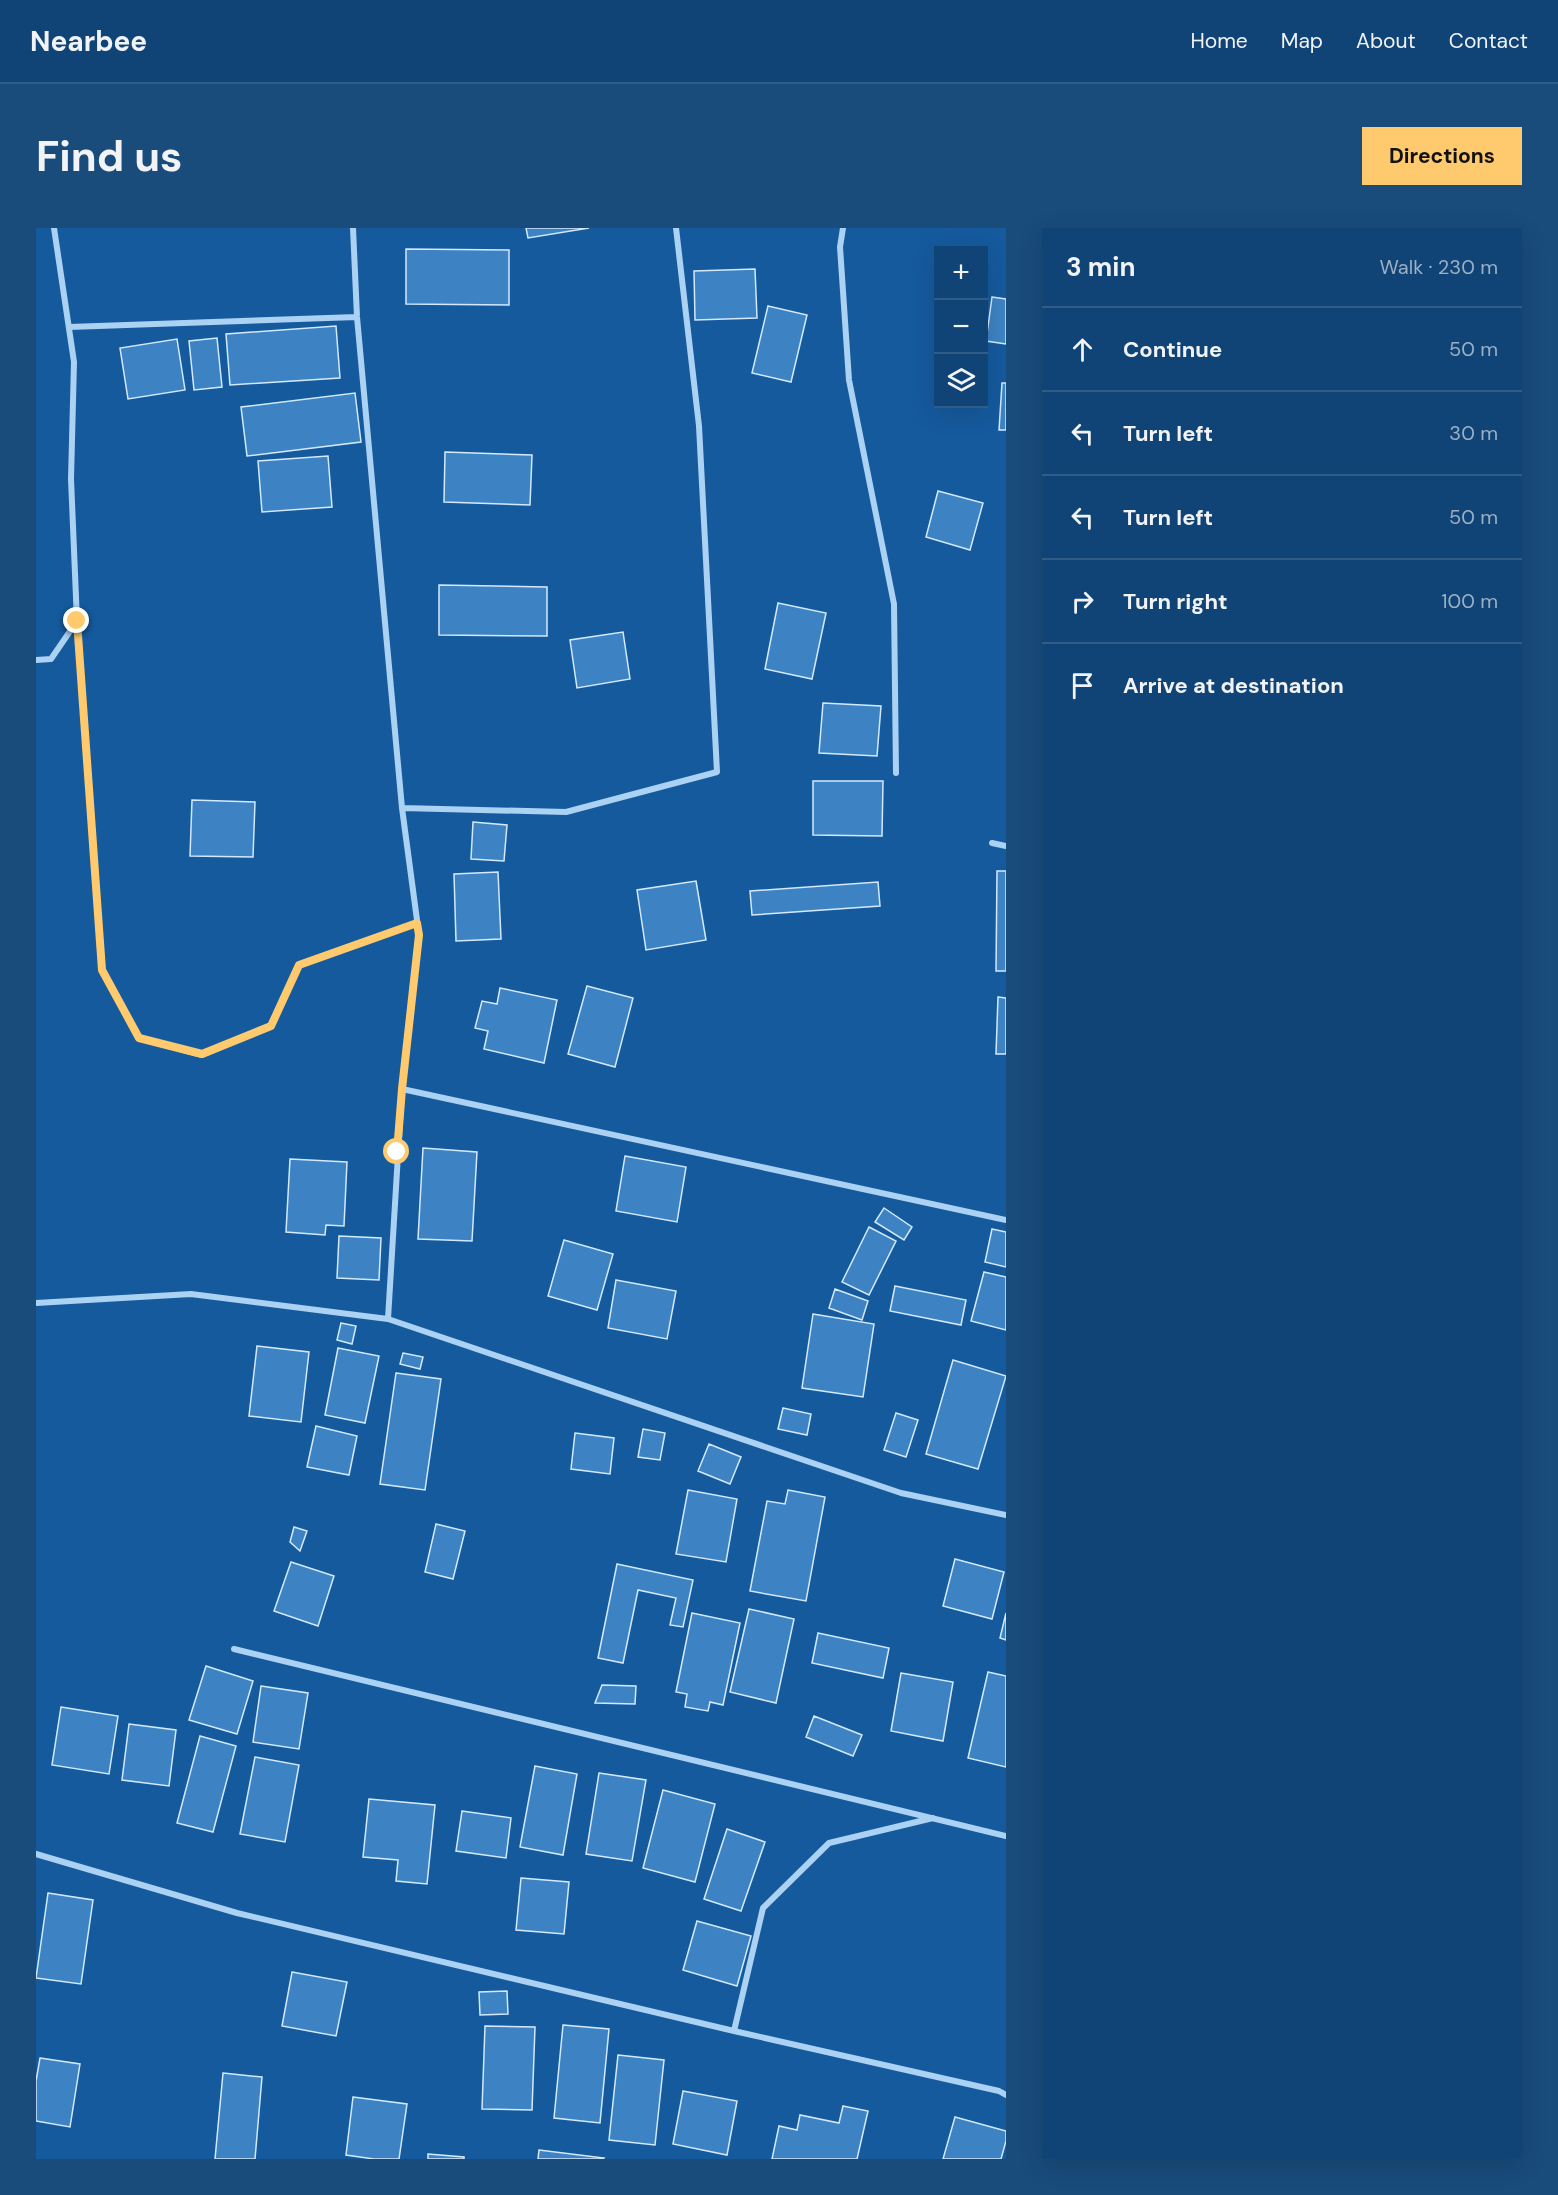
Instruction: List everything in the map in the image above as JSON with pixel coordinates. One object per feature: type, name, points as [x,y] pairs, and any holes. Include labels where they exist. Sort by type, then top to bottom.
[{"type":"street","points":[[54,228],[74,362],[71,479],[77,621],[102,970],[139,1038],[202,1054],[271,1026],[299,965],[417,923]]},
{"type":"street","points":[[353,228],[357,316],[402,808],[419,935],[402,1089],[388,1319]]},
{"type":"street","points":[[402,808],[566,812],[717,772],[699,426],[676,228]]},
{"type":"street","points":[[843,228],[840,247],[849,380],[894,604],[896,773]]},
{"type":"street","points":[[69,327],[357,316]]},
{"type":"street","points":[[36,660],[51,659],[77,621]]},
{"type":"street","points":[[992,843],[1006,846]]},
{"type":"street","points":[[402,1089],[1006,1220]]},
{"type":"street","points":[[36,1303],[190,1294],[388,1319],[901,1493],[1006,1515]]},
{"type":"street","points":[[234,1649],[1006,1836]]},
{"type":"street","points":[[734,2031],[763,1908],[828,1843],[933,1818]]},
{"type":"street","points":[[36,1854],[237,1913],[734,2031],[999,2091],[1006,2095]]},
{"type":"building","points":[[526,228],[589,228],[528,238]]},
{"type":"building","points":[[406,249],[509,250],[509,305],[406,304]]},
{"type":"building","points":[[755,269],[757,318],[695,320],[694,271]]},
{"type":"building","points":[[992,297],[1006,299],[1006,344],[988,341]]},
{"type":"building","points":[[768,306],[807,315],[791,382],[752,373]]},
{"type":"building","points":[[336,326],[340,378],[230,385],[226,334]]},
{"type":"building","points":[[217,338],[222,387],[194,390],[189,341]]},
{"type":"building","points":[[177,339],[185,390],[128,399],[120,348]]},
{"type":"building","points":[[1002,383],[1006,383],[1006,430],[999,430]]},
{"type":"building","points":[[355,393],[361,442],[247,456],[241,407]]},
{"type":"building","points":[[445,452],[532,455],[530,505],[444,502]]},
{"type":"building","points":[[328,456],[332,507],[262,512],[258,461]]},
{"type":"building","points":[[938,491],[983,503],[970,550],[926,537]]},
{"type":"building","points":[[439,585],[547,587],[547,636],[439,635]]},
{"type":"building","points":[[778,603],[826,613],[812,679],[765,669]]},
{"type":"building","points":[[623,632],[630,679],[577,688],[570,640]]},
{"type":"building","points":[[823,703],[881,706],[877,756],[819,753]]},
{"type":"building","points":[[813,781],[883,781],[882,836],[813,835]]},
{"type":"building","points":[[192,800],[255,802],[253,857],[190,856]]},
{"type":"building","points":[[473,822],[507,825],[504,861],[471,859]]},
{"type":"building","points":[[997,871],[1006,871],[1006,971],[996,971]]},
{"type":"building","points":[[498,872],[501,939],[456,941],[454,874]]},
{"type":"building","points":[[696,881],[706,940],[646,950],[637,890]]},
{"type":"building","points":[[878,882],[880,906],[752,915],[750,891]]},
{"type":"building","points":[[587,986],[633,998],[615,1067],[568,1054]]},
{"type":"building","points":[[500,988],[557,1000],[544,1063],[484,1049],[488,1031],[475,1028],[482,1001],[497,1004]]},
{"type":"building","points":[[998,997],[1006,998],[1006,1054],[996,1054]]},
{"type":"building","points":[[423,1148],[477,1152],[472,1241],[418,1239]]},
{"type":"building","points":[[625,1156],[686,1167],[677,1222],[616,1211]]},
{"type":"building","points":[[290,1159],[347,1162],[344,1226],[326,1225],[325,1235],[286,1232]]},
{"type":"building","points":[[884,1208],[912,1227],[904,1240],[875,1222]]},
{"type":"building","points":[[869,1227],[896,1241],[869,1295],[842,1282]]},
{"type":"building","points":[[992,1229],[1006,1232],[1006,1267],[985,1262]]},
{"type":"building","points":[[339,1236],[381,1238],[379,1280],[337,1278]]},
{"type":"building","points":[[564,1240],[613,1254],[597,1310],[548,1296]]},
{"type":"building","points":[[984,1272],[1006,1277],[1006,1330],[971,1321]]},
{"type":"building","points":[[616,1280],[676,1291],[667,1339],[608,1328]]},
{"type":"building","points":[[895,1286],[966,1300],[961,1325],[890,1311]]},
{"type":"building","points":[[835,1289],[868,1301],[862,1320],[829,1308]]},
{"type":"building","points":[[813,1314],[874,1324],[863,1397],[802,1388]]},
{"type":"building","points":[[341,1323],[356,1326],[352,1344],[337,1340]]},
{"type":"building","points":[[257,1346],[309,1352],[301,1422],[249,1416]]},
{"type":"building","points":[[338,1348],[379,1356],[365,1423],[325,1415]]},
{"type":"building","points":[[403,1353],[423,1357],[420,1369],[400,1364]]},
{"type":"building","points":[[953,1360],[1006,1376],[978,1469],[926,1454]]},
{"type":"building","points":[[396,1373],[441,1379],[425,1490],[380,1484]]},
{"type":"building","points":[[783,1408],[811,1414],[807,1435],[778,1429]]},
{"type":"building","points":[[896,1413],[918,1420],[906,1457],[884,1450]]},
{"type":"building","points":[[316,1426],[357,1436],[349,1475],[307,1467]]},
{"type":"building","points":[[643,1429],[665,1433],[660,1460],[638,1457]]},
{"type":"building","points":[[575,1433],[614,1438],[610,1474],[571,1469]]},
{"type":"building","points":[[709,1444],[741,1457],[730,1484],[698,1471]]},
{"type":"building","points":[[688,1490],[737,1499],[726,1562],[676,1554]]},
{"type":"building","points":[[788,1490],[825,1497],[806,1601],[750,1591],[767,1501],[785,1504]]},
{"type":"building","points":[[436,1524],[465,1531],[453,1579],[425,1572]]},
{"type":"building","points":[[294,1527],[307,1531],[300,1551],[290,1542]]},
{"type":"building","points":[[955,1559],[1004,1572],[992,1619],[943,1606]]},
{"type":"building","points":[[291,1562],[334,1576],[318,1626],[274,1611]]},
{"type":"building","points":[[617,1564],[693,1580],[683,1627],[670,1625],[676,1598],[638,1590],[623,1663],[598,1658]]},
{"type":"building","points":[[749,1609],[794,1619],[776,1703],[730,1692]]},
{"type":"building","points":[[692,1613],[740,1623],[723,1705],[710,1702],[708,1711],[685,1707],[687,1694],[676,1692]]},
{"type":"building","points":[[1006,1613],[1006,1640],[1000,1638]]},
{"type":"building","points":[[818,1633],[889,1648],[883,1678],[812,1663]]},
{"type":"building","points":[[206,1666],[253,1681],[237,1734],[189,1720]]},
{"type":"building","points":[[988,1672],[1006,1676],[1006,1767],[968,1758]]},
{"type":"building","points":[[901,1673],[953,1682],[943,1741],[891,1731]]},
{"type":"building","points":[[602,1685],[636,1686],[635,1704],[595,1703]]},
{"type":"building","points":[[261,1686],[308,1693],[299,1749],[253,1742]]},
{"type":"building","points":[[61,1707],[118,1716],[109,1774],[52,1765]]},
{"type":"building","points":[[814,1716],[862,1735],[853,1756],[806,1737]]},
{"type":"building","points":[[129,1724],[176,1730],[169,1786],[122,1780]]},
{"type":"building","points":[[200,1736],[236,1746],[213,1832],[177,1823]]},
{"type":"building","points":[[255,1757],[299,1765],[285,1842],[240,1834]]},
{"type":"building","points":[[535,1766],[577,1774],[563,1855],[520,1847]]},
{"type":"building","points":[[599,1773],[646,1780],[632,1861],[586,1854]]},
{"type":"building","points":[[663,1790],[715,1804],[695,1882],[643,1868]]},
{"type":"building","points":[[369,1799],[435,1805],[427,1884],[396,1881],[398,1860],[363,1857]]},
{"type":"building","points":[[462,1811],[511,1818],[506,1858],[456,1851]]},
{"type":"building","points":[[727,1829],[765,1842],[741,1911],[704,1899]]},
{"type":"building","points":[[521,1878],[569,1882],[564,1934],[516,1930]]},
{"type":"building","points":[[48,1893],[93,1900],[81,1984],[36,1978]]},
{"type":"building","points":[[697,1921],[751,1936],[737,1986],[683,1970]]},
{"type":"building","points":[[292,1972],[347,1982],[336,2036],[282,2026]]},
{"type":"building","points":[[507,1991],[508,2014],[480,2015],[479,1992]]},
{"type":"building","points":[[563,2025],[609,2029],[600,2123],[554,2118]]},
{"type":"building","points":[[485,2026],[535,2027],[532,2110],[482,2109]]},
{"type":"building","points":[[618,2055],[664,2060],[655,2145],[609,2140]]},
{"type":"building","points":[[40,2058],[80,2064],[70,2127],[36,2121],[36,2081]]},
{"type":"building","points":[[223,2073],[262,2077],[255,2159],[215,2159]]},
{"type":"building","points":[[683,2091],[737,2101],[727,2155],[673,2144]]},
{"type":"building","points":[[353,2097],[407,2104],[399,2159],[374,2159],[346,2155]]},
{"type":"building","points":[[843,2106],[868,2111],[857,2159],[772,2159],[779,2126],[797,2130],[800,2115],[839,2123]]},
{"type":"building","points":[[955,2117],[1006,2131],[1001,2159],[943,2159]]},
{"type":"building","points":[[539,2150],[604,2158],[538,2159]]},
{"type":"building","points":[[428,2154],[464,2157],[464,2159],[428,2159]]},
{"type":"route","points":[[77,621],[102,970],[139,1038],[202,1054],[271,1026],[299,965],[417,923],[419,935],[397,1152]]}]
